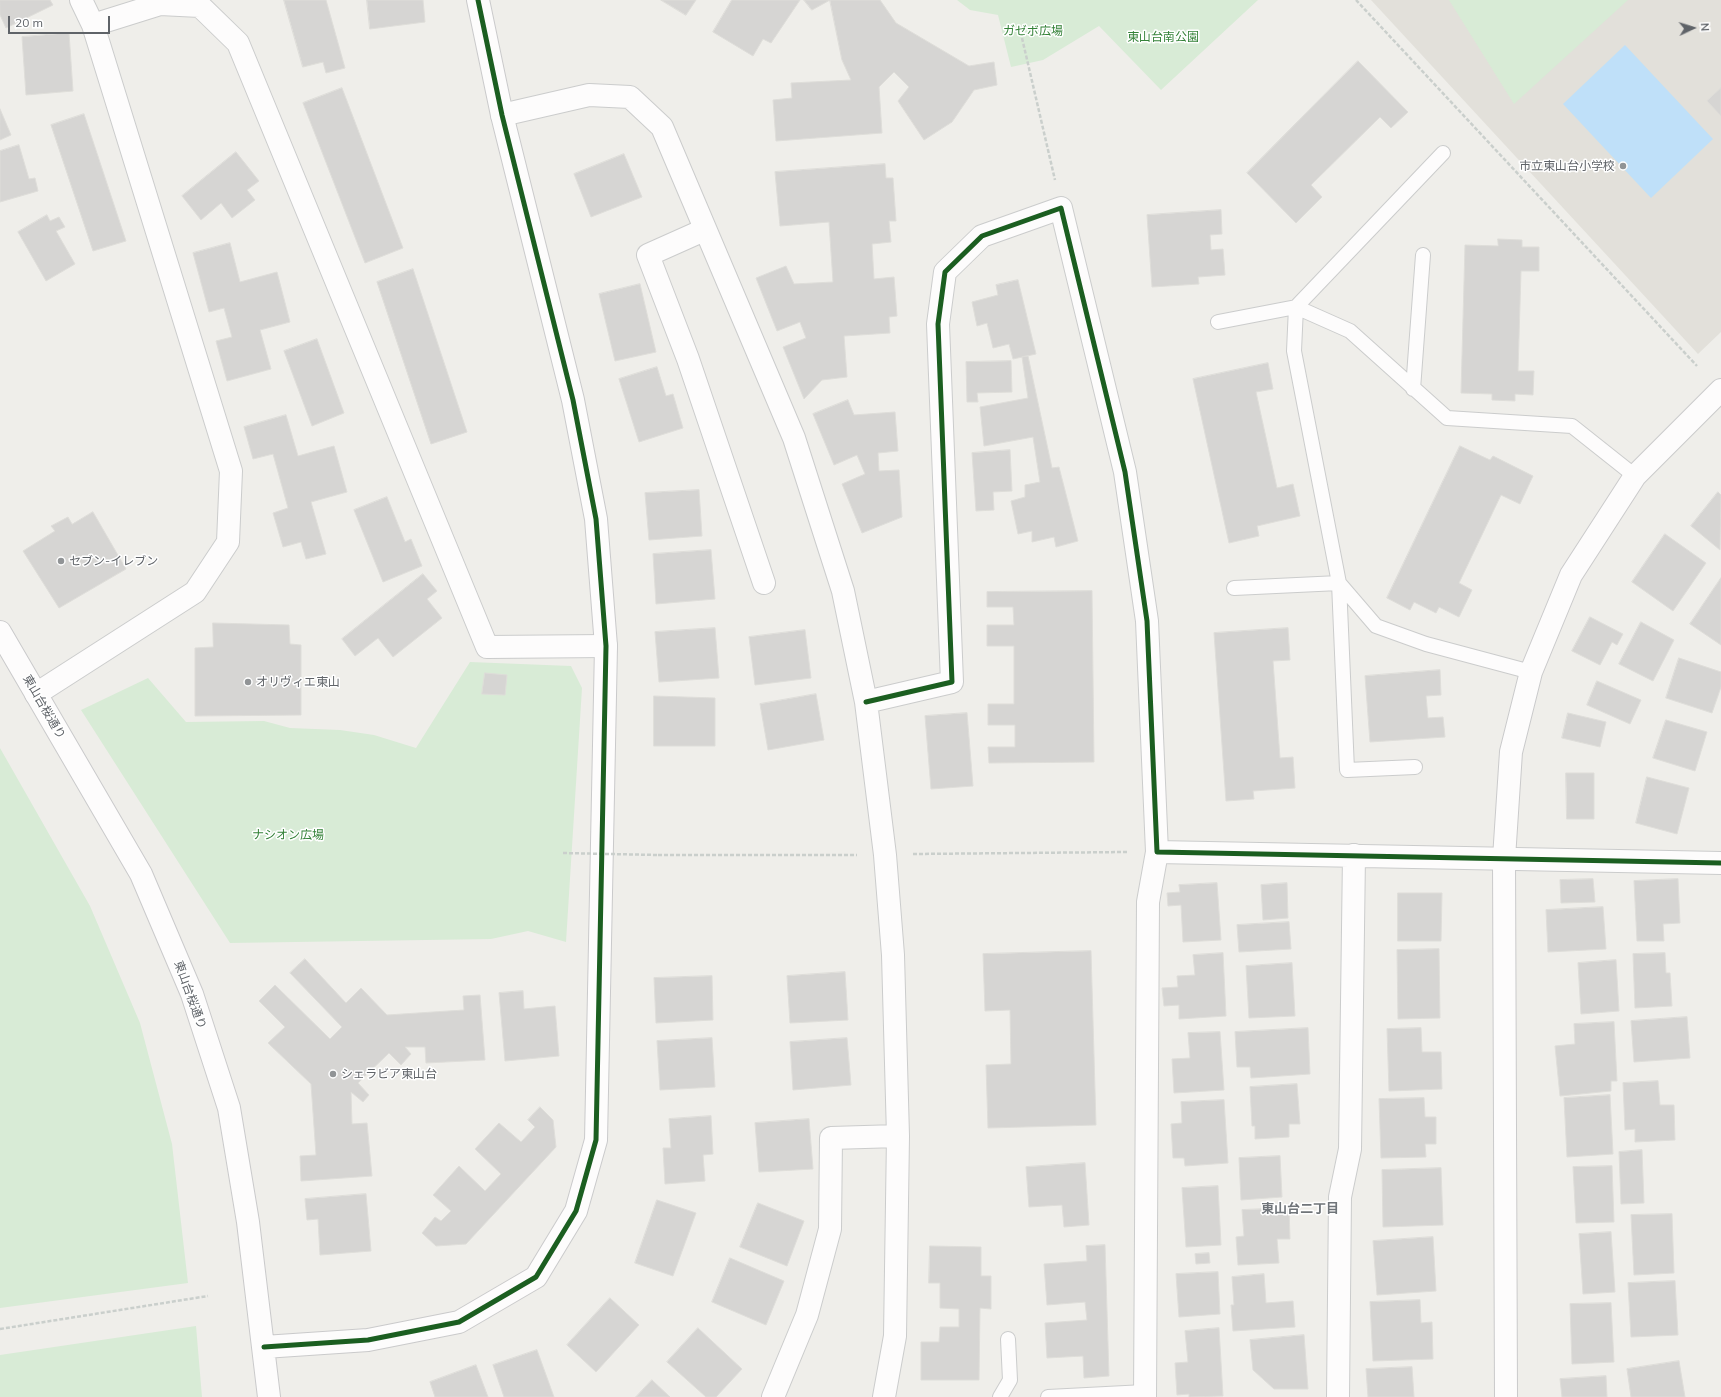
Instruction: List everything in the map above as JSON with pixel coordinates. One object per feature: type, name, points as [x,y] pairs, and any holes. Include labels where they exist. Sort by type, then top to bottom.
[{"type":"street","points":[[36,694],[195,592],[228,542],[231,471],[93,25],[81,0]]},
{"type":"street","points":[[264,1347],[368,1340],[459,1322],[536,1277],[576,1211],[596,1140],[606,646],[596,519],[573,400],[502,115],[478,0]]},
{"type":"street","points":[[93,25],[160,4],[200,6],[238,43],[487,646],[606,646]]},
{"type":"street","points":[[502,115],[589,95],[630,97],[662,127],[704,230],[794,438],[843,591],[866,702],[885,855],[893,955],[898,1136],[896,1336],[884,1397]]},
{"type":"street","points":[[866,702],[952,682],[938,324],[945,272],[982,236],[1061,208],[1125,472],[1146,613],[1157,852],[1148,902],[1145,1395]]},
{"type":"street","points":[[704,230],[648,255],[688,359],[764,584]]},
{"type":"street","points":[[1506,1397],[1504,858],[1511,752],[1531,672],[1571,575],[1635,476],[1721,390]]},
{"type":"street","name":"東山台桜通り","points":[[0,632],[141,874],[192,994],[229,1108],[248,1222],[269,1397]]},
{"type":"street","points":[[1157,852],[1721,863]]},
{"type":"street","points":[[1338,1397],[1340,1197],[1350,1149],[1354,855]]},
{"type":"street","points":[[773,1397],[807,1315],[830,1229],[831,1138],[898,1136]]},
{"type":"lane","points":[[1415,767],[1347,770],[1339,583],[1294,351],[1296,307],[1443,153]]},
{"type":"lane","points":[[1413,389],[1422,256]]},
{"type":"lane","points":[[1218,322],[1296,307],[1350,331],[1447,418],[1572,426],[1635,476]]},
{"type":"lane","points":[[1234,588],[1339,583]]},
{"type":"lane","points":[[1339,583],[1376,626],[1426,644],[1531,672]]},
{"type":"lane","points":[[1000,1397],[1010,1380],[1008,1339]]},
{"type":"lane","points":[[1048,1397],[1145,1395]]},
{"type":"path","points":[[1356,0],[1697,366]]},
{"type":"path","points":[[1022,38],[1061,208]]},
{"type":"path","points":[[1082,851],[1157,852]]},
{"type":"path","points":[[563,853],[658,855]]},
{"type":"path","points":[[0,1329],[208,1296]]},
{"type":"shaded area","name":"市立東山台小学校","points":[[1371,0],[1721,0],[1721,332],[1698,354]]},
{"type":"green space","name":"東山台南公園","points":[[957,0],[1258,0],[1161,90],[1099,26],[1043,60],[1011,67],[998,15],[970,10]]},
{"type":"green space","points":[[1449,0],[1628,0],[1514,104]]},
{"type":"green space","name":"ナシオン広場","points":[[470,662],[571,666],[582,688],[566,942],[528,931],[491,939],[230,943],[81,710],[148,678],[186,722],[264,721],[290,728],[340,730],[374,735],[416,748]]},
{"type":"green space","points":[[0,748],[90,906],[140,1023],[172,1144],[188,1283],[0,1308]]},
{"type":"green space","points":[[196,1326],[202,1397],[0,1397],[0,1355]]},
{"type":"water","points":[[1625,45],[1713,139],[1651,198],[1563,104]]},
{"type":"building","points":[[0,0],[50,0],[53,5],[6,28],[0,15]]},
{"type":"building","points":[[284,0],[326,0],[345,68],[326,73],[323,62],[303,67]]},
{"type":"building","points":[[367,0],[423,0],[425,22],[370,29]]},
{"type":"building","points":[[661,0],[696,0],[686,15]]},
{"type":"building","points":[[732,0],[800,0],[771,43],[763,39],[753,56],[713,32]]},
{"type":"building","points":[[804,0],[830,0],[812,10]]},
{"type":"building","points":[[830,0],[880,0],[896,23],[969,66],[994,62],[997,85],[974,90],[952,122],[924,140],[898,101],[909,87],[894,72],[879,87],[882,133],[776,141],[773,100],[792,98],[791,83],[851,80],[842,60]]},
{"type":"building","points":[[69,33],[73,91],[26,95],[22,37]]},
{"type":"building","points":[[1358,61],[1408,112],[1391,128],[1380,117],[1311,185],[1322,197],[1296,223],[1247,173]]},
{"type":"building","points":[[342,88],[403,248],[365,263],[303,103]]},
{"type":"building","points":[[1721,88],[1721,116],[1707,101]]},
{"type":"building","points":[[0,109],[11,135],[0,140]]},
{"type":"building","points":[[84,114],[126,241],[93,251],[51,125]]},
{"type":"building","points":[[19,145],[29,179],[35,178],[38,191],[0,202],[0,151]]},
{"type":"building","points":[[236,152],[259,181],[247,190],[255,200],[232,218],[221,203],[201,220],[182,196]]},
{"type":"building","points":[[624,154],[642,197],[591,217],[574,174]]},
{"type":"building","points":[[885,164],[886,178],[893,178],[896,221],[889,221],[891,242],[872,244],[874,279],[894,277],[897,316],[889,317],[890,333],[844,336],[847,377],[822,380],[804,399],[783,347],[806,338],[800,322],[777,331],[756,278],[786,266],[794,284],[833,282],[829,222],[780,226],[775,172]]},
{"type":"building","points":[[1221,210],[1222,234],[1210,235],[1211,250],[1223,249],[1225,275],[1198,277],[1199,284],[1152,287],[1147,215]]},
{"type":"building","points":[[47,215],[50,221],[59,217],[65,227],[56,231],[75,264],[46,281],[18,232]]},
{"type":"building","points":[[1498,239],[1522,240],[1522,247],[1539,247],[1539,271],[1521,271],[1518,371],[1534,371],[1533,395],[1515,394],[1515,401],[1492,400],[1492,394],[1461,393],[1465,245],[1498,246]]},
{"type":"building","points":[[230,243],[240,282],[277,272],[290,322],[260,330],[271,369],[227,381],[216,341],[232,337],[224,308],[209,312],[193,253]]},
{"type":"building","points":[[413,269],[467,432],[431,444],[377,282]]},
{"type":"building","points":[[1018,280],[1036,354],[1013,359],[1009,344],[993,348],[987,323],[977,326],[972,302],[998,295],[996,285]]},
{"type":"building","points":[[640,284],[656,352],[615,361],[599,294]]},
{"type":"building","points":[[317,339],[344,413],[312,426],[284,351]]},
{"type":"building","points":[[1028,356],[1052,468],[1059,467],[1078,541],[1056,547],[1054,537],[1032,542],[1032,531],[1018,534],[1011,501],[1025,497],[1025,485],[1040,482],[1033,437],[984,446],[980,407],[1028,398],[1022,357]]},
{"type":"building","points":[[1011,361],[1012,392],[977,393],[978,402],[967,402],[966,362]]},
{"type":"building","points":[[1268,363],[1273,389],[1256,392],[1277,488],[1293,484],[1300,516],[1257,526],[1259,536],[1229,543],[1193,379]]},
{"type":"building","points":[[657,367],[666,396],[673,394],[683,428],[639,442],[619,379]]},
{"type":"building","points":[[848,400],[854,415],[895,412],[898,451],[878,453],[879,471],[899,470],[902,517],[862,533],[842,484],[865,474],[857,455],[834,465],[813,414]]},
{"type":"building","points":[[286,415],[298,456],[334,446],[347,492],[311,502],[326,554],[306,559],[301,542],[283,547],[273,513],[288,508],[273,454],[253,459],[244,427]]},
{"type":"building","points":[[1460,446],[1490,460],[1493,456],[1533,476],[1520,504],[1501,495],[1459,583],[1472,590],[1459,617],[1439,607],[1436,613],[1414,602],[1410,610],[1387,598]]},
{"type":"building","points":[[1010,450],[1012,491],[993,492],[994,510],[976,511],[972,453]]},
{"type":"building","points":[[699,490],[702,536],[649,540],[645,493]]},
{"type":"building","points":[[1718,492],[1721,495],[1720,550],[1691,526]]},
{"type":"building","points":[[387,497],[405,542],[411,539],[422,566],[383,582],[354,510]]},
{"type":"building","points":[[93,512],[126,569],[59,608],[23,551],[55,531],[51,526],[68,517],[72,524]]},
{"type":"building","points":[[1665,534],[1706,563],[1673,611],[1632,582]]},
{"type":"building","points":[[711,550],[715,599],[656,604],[653,554]]},
{"type":"building","points":[[423,574],[437,591],[427,599],[442,618],[393,657],[378,638],[355,656],[342,639]]},
{"type":"building","points":[[1721,578],[1721,645],[1690,624]]},
{"type":"building","points":[[1092,591],[1094,762],[989,763],[988,747],[1015,747],[1015,725],[988,725],[988,704],[1014,704],[1014,646],[987,646],[987,625],[1014,625],[1013,607],[987,607],[987,592]]},
{"type":"building","points":[[1590,617],[1623,634],[1617,645],[1612,642],[1600,665],[1572,651]]},
{"type":"building","points":[[1641,622],[1674,640],[1653,681],[1619,664]]},
{"type":"building","name":"オリヴィエ東山","points":[[213,623],[289,625],[290,644],[301,645],[301,715],[195,716],[195,648],[213,647]]},
{"type":"building","points":[[715,628],[719,678],[659,682],[655,632]]},
{"type":"building","points":[[1288,628],[1290,660],[1273,661],[1280,758],[1293,757],[1295,788],[1253,791],[1254,799],[1226,801],[1214,633]]},
{"type":"building","points":[[805,630],[811,678],[755,685],[749,637]]},
{"type":"building","points":[[1679,658],[1721,672],[1721,687],[1712,713],[1666,698]]},
{"type":"building","points":[[1440,670],[1441,695],[1426,696],[1428,718],[1443,717],[1445,737],[1370,742],[1365,676]]},
{"type":"building","points":[[485,673],[507,675],[505,695],[482,694]]},
{"type":"building","points":[[1597,681],[1641,700],[1630,724],[1587,705]]},
{"type":"building","points":[[816,694],[824,740],[768,750],[760,704]]},
{"type":"building","points":[[654,696],[715,698],[715,746],[654,746]]},
{"type":"building","points":[[967,713],[973,786],[931,789],[925,716]]},
{"type":"building","points":[[1568,713],[1606,722],[1600,747],[1562,738]]},
{"type":"building","points":[[1666,720],[1707,732],[1695,771],[1653,758]]},
{"type":"building","points":[[1566,773],[1594,773],[1594,819],[1567,819]]},
{"type":"building","points":[[1647,777],[1689,788],[1677,834],[1636,823]]},
{"type":"building","points":[[1593,879],[1595,902],[1561,903],[1560,880]]},
{"type":"building","points":[[1678,879],[1680,923],[1663,924],[1664,941],[1637,941],[1634,881]]},
{"type":"building","points":[[1217,883],[1221,940],[1183,942],[1181,905],[1168,906],[1167,893],[1180,892],[1179,885]]},
{"type":"building","points":[[1287,883],[1288,918],[1263,920],[1261,885]]},
{"type":"building","points":[[1398,893],[1442,893],[1441,941],[1398,941]]},
{"type":"building","points":[[1603,907],[1606,949],[1548,952],[1546,910]]},
{"type":"building","points":[[1289,922],[1291,949],[1239,952],[1237,925]]},
{"type":"building","points":[[1439,949],[1440,1018],[1398,1019],[1397,950]]},
{"type":"building","points":[[1091,951],[1096,1125],[988,1128],[986,1065],[1011,1064],[1010,1010],[985,1011],[983,954]]},
{"type":"building","points":[[1223,953],[1226,1016],[1179,1019],[1179,1005],[1164,1006],[1162,988],[1178,987],[1177,976],[1195,975],[1193,955]]},
{"type":"building","points":[[1665,953],[1666,973],[1670,973],[1672,1006],[1635,1008],[1633,954]]},
{"type":"building","name":"シェラビア東山台","points":[[305,959],[346,1003],[361,988],[387,1015],[464,1010],[463,996],[480,995],[485,1060],[426,1063],[425,1047],[405,1047],[411,1054],[401,1065],[389,1053],[358,1083],[369,1095],[363,1102],[351,1092],[352,1124],[367,1123],[372,1176],[301,1181],[300,1156],[316,1155],[311,1084],[268,1043],[285,1027],[259,1001],[275,985],[330,1039],[342,1027],[290,973]]},
{"type":"building","points":[[1616,960],[1619,1011],[1581,1014],[1578,963]]},
{"type":"building","points":[[1292,963],[1295,1016],[1249,1018],[1246,966]]},
{"type":"building","points":[[845,972],[848,1020],[790,1023],[787,976]]},
{"type":"building","points":[[712,976],[713,1020],[656,1023],[654,978]]},
{"type":"building","points":[[523,991],[524,1009],[555,1006],[559,1056],[505,1061],[499,993]]},
{"type":"building","points":[[1687,1017],[1690,1058],[1634,1062],[1631,1021]]},
{"type":"building","points":[[1614,1022],[1617,1081],[1611,1081],[1611,1091],[1560,1096],[1555,1046],[1575,1044],[1574,1024]]},
{"type":"building","points":[[1308,1028],[1310,1074],[1251,1078],[1250,1067],[1237,1067],[1235,1032]]},
{"type":"building","points":[[1421,1028],[1422,1052],[1441,1052],[1442,1089],[1389,1091],[1387,1029]]},
{"type":"building","points":[[1220,1032],[1224,1090],[1174,1093],[1172,1059],[1190,1058],[1188,1033]]},
{"type":"building","points":[[712,1038],[715,1087],[660,1090],[657,1041]]},
{"type":"building","points":[[847,1038],[851,1085],[793,1090],[790,1042]]},
{"type":"building","points":[[1658,1081],[1660,1105],[1674,1105],[1675,1140],[1635,1142],[1635,1129],[1625,1130],[1623,1083]]},
{"type":"building","points":[[1297,1084],[1300,1124],[1289,1124],[1289,1137],[1255,1139],[1255,1126],[1252,1126],[1250,1087]]},
{"type":"building","points":[[1610,1095],[1613,1154],[1567,1157],[1564,1098]]},
{"type":"building","points":[[1424,1098],[1425,1117],[1436,1117],[1436,1144],[1425,1144],[1426,1157],[1381,1158],[1379,1099]]},
{"type":"building","points":[[1224,1100],[1228,1163],[1185,1166],[1184,1158],[1173,1158],[1171,1124],[1182,1123],[1181,1102]]},
{"type":"building","points":[[540,1107],[553,1120],[556,1147],[466,1244],[436,1246],[422,1233],[435,1217],[441,1221],[451,1211],[433,1195],[459,1166],[485,1191],[501,1174],[475,1149],[499,1123],[521,1142],[535,1127],[528,1120]]},
{"type":"building","points":[[711,1116],[713,1154],[703,1155],[705,1181],[665,1184],[663,1148],[671,1148],[669,1119]]},
{"type":"building","points":[[809,1119],[813,1169],[759,1172],[755,1123]]},
{"type":"building","points":[[1642,1150],[1644,1203],[1621,1204],[1619,1152]]},
{"type":"building","points":[[1280,1156],[1282,1197],[1241,1200],[1239,1158]]},
{"type":"building","points":[[1085,1163],[1089,1225],[1064,1227],[1062,1205],[1029,1207],[1026,1167]]},
{"type":"building","points":[[1612,1166],[1614,1222],[1576,1223],[1573,1167]]},
{"type":"building","points":[[1441,1168],[1443,1225],[1383,1227],[1382,1170]]},
{"type":"building","points":[[1218,1186],[1221,1245],[1186,1247],[1182,1188]]},
{"type":"building","points":[[366,1194],[371,1251],[320,1255],[318,1219],[307,1220],[305,1199]]},
{"type":"building","points":[[657,1200],[696,1213],[673,1276],[635,1263]]},
{"type":"building","points":[[758,1203],[804,1221],[787,1266],[740,1247]]},
{"type":"building","points":[[1289,1208],[1290,1239],[1277,1239],[1279,1263],[1238,1265],[1236,1237],[1244,1236],[1242,1210]]},
{"type":"building","points":[[1672,1214],[1674,1273],[1634,1275],[1631,1215]]},
{"type":"building","points":[[1611,1232],[1615,1292],[1583,1294],[1579,1234]]},
{"type":"building","points":[[1433,1237],[1436,1291],[1377,1295],[1373,1241]]},
{"type":"building","points":[[1105,1245],[1109,1376],[1084,1378],[1083,1356],[1047,1358],[1045,1323],[1087,1320],[1085,1302],[1047,1305],[1044,1264],[1087,1261],[1086,1246]]},
{"type":"building","points":[[930,1246],[981,1247],[981,1276],[991,1276],[991,1309],[980,1308],[979,1380],[921,1380],[921,1342],[939,1342],[940,1327],[959,1327],[959,1309],[940,1308],[940,1283],[929,1283]]},
{"type":"building","points":[[1209,1253],[1210,1263],[1196,1264],[1195,1254]]},
{"type":"building","points":[[730,1258],[784,1281],[766,1325],[712,1302]]},
{"type":"building","points":[[1218,1272],[1220,1314],[1179,1317],[1176,1274]]},
{"type":"building","points":[[1264,1274],[1266,1303],[1293,1301],[1295,1327],[1233,1331],[1231,1305],[1234,1305],[1232,1277]]},
{"type":"building","points":[[1675,1281],[1678,1335],[1631,1337],[1628,1283]]},
{"type":"building","points":[[610,1298],[639,1325],[596,1372],[567,1345]]},
{"type":"building","points":[[1420,1300],[1421,1323],[1432,1322],[1433,1359],[1373,1361],[1370,1302]]},
{"type":"building","points":[[1611,1303],[1614,1362],[1572,1364],[1570,1304]]},
{"type":"building","points":[[698,1328],[742,1369],[716,1397],[706,1397],[667,1362]]},
{"type":"building","points":[[1219,1328],[1223,1396],[1189,1397],[1189,1394],[1177,1395],[1175,1363],[1188,1362],[1185,1331]]},
{"type":"building","points":[[1304,1335],[1308,1389],[1274,1389],[1253,1370],[1250,1340]]},
{"type":"building","points":[[537,1350],[554,1397],[504,1397],[493,1365]]},
{"type":"building","points":[[1679,1361],[1685,1397],[1631,1397],[1627,1369]]},
{"type":"building","points":[[476,1365],[488,1397],[435,1397],[430,1382]]},
{"type":"building","points":[[1412,1367],[1414,1397],[1368,1397],[1366,1369]]},
{"type":"building","points":[[1606,1376],[1607,1397],[1562,1397],[1560,1379]]},
{"type":"building","points":[[652,1380],[670,1397],[636,1397]]},
{"type":"cycle path","points":[[264,1347],[368,1340],[459,1322],[536,1277],[576,1211],[596,1140],[606,646],[596,519],[573,400],[502,115],[478,0]]},
{"type":"cycle path","points":[[866,702],[952,682],[938,324],[945,272],[982,236],[1061,208],[1125,472],[1147,621],[1157,852],[1721,863]]},
{"type":"place","name":"市立東山台小学校","points":[[1623,166]]},
{"type":"place","name":"セブン-イレブン","points":[[61,561]]},
{"type":"place","name":"オリヴィエ東山","points":[[248,682]]},
{"type":"place","name":"シェラビア東山台","points":[[333,1074]]},
{"type":"district","name":"東山台二丁目","points":[[1300,1209]]},
{"type":"park label","name":"ガゼボ広場","points":[[1033,31]]}]
